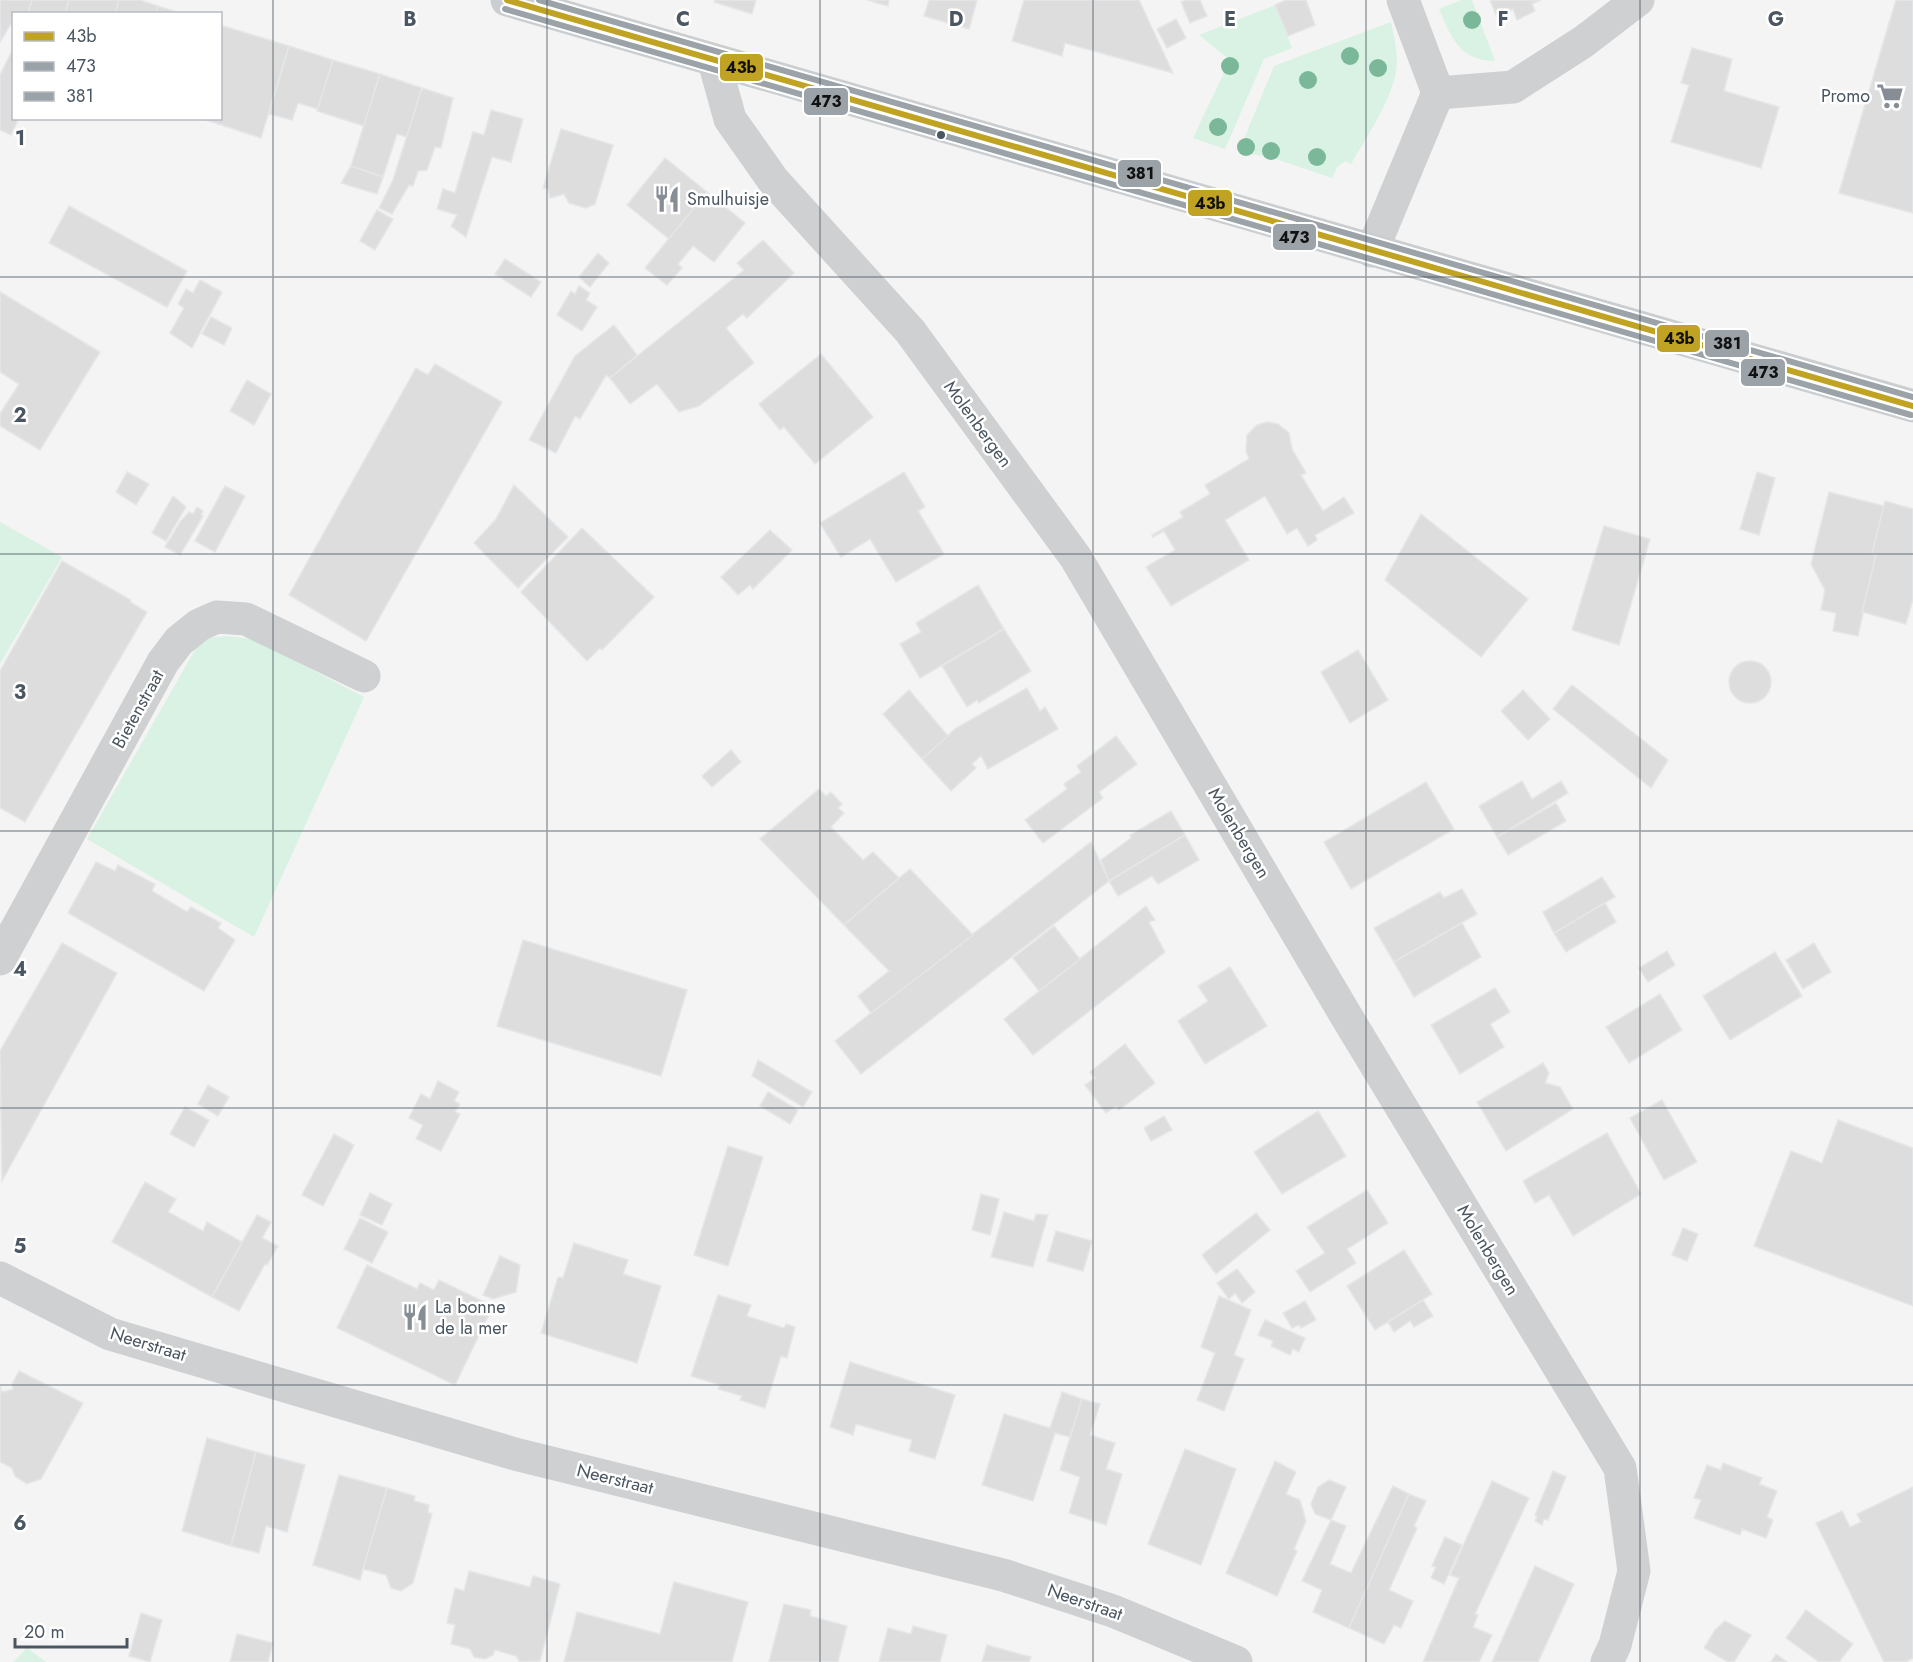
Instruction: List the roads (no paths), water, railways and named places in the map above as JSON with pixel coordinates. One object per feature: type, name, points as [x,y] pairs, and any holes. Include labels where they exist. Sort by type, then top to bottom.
[{"type":"main road","points":[[507,0],[1913,406]]},
{"type":"street","points":[[1372,251],[1438,93],[1403,0]]},
{"type":"street","points":[[1438,93],[1513,87],[1583,42],[1638,0]]},
{"type":"street","name":"Molenbergen","points":[[714,61],[730,119],[773,180],[910,331],[1077,558],[1345,1014],[1620,1468],[1634,1571],[1615,1645],[1607,1662]]},
{"type":"street","name":"Bietenstraat","points":[[0,959],[163,662],[179,641],[199,625],[217,617],[246,619],[363,676]]},
{"type":"street","name":"Neerstraat","points":[[0,1278],[110,1334],[515,1454],[1003,1575],[1113,1611],[1236,1662]]},
{"type":"place","name":"Promo","points":[[1890,96]]},
{"type":"place","name":"Smulhuisje","points":[[667,199]]},
{"type":"place","name":"La bonne de la mer","points":[[415,1317]]}]
